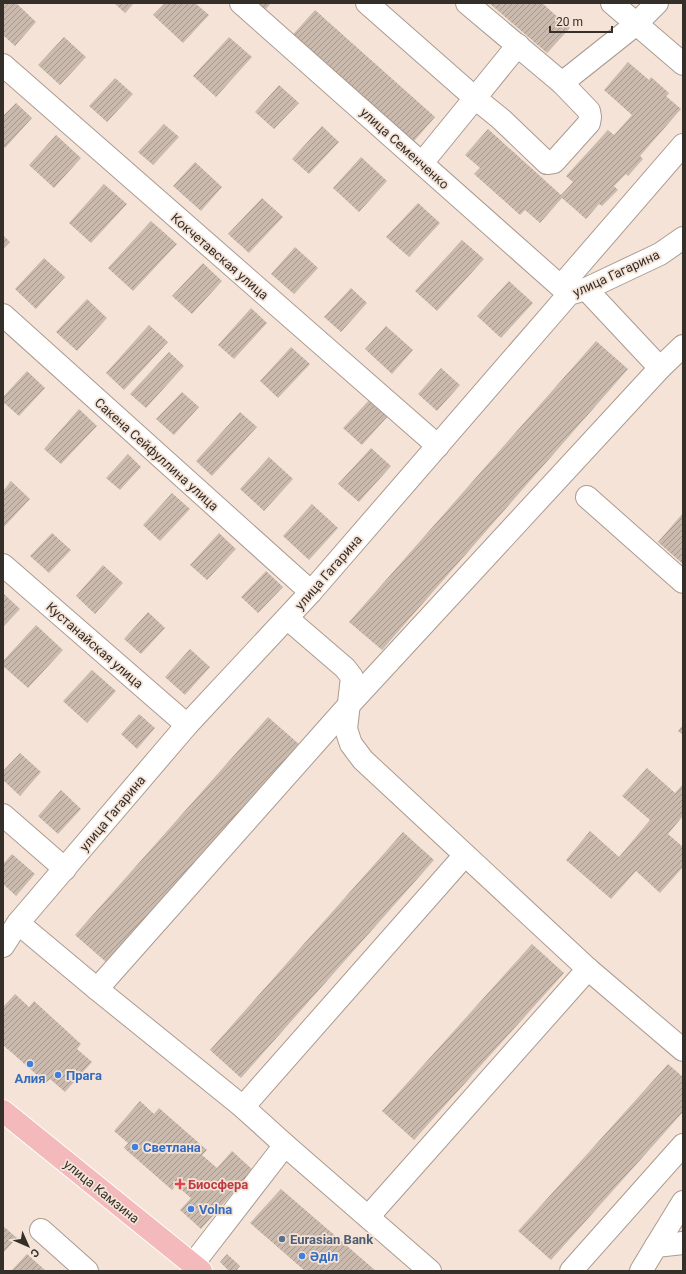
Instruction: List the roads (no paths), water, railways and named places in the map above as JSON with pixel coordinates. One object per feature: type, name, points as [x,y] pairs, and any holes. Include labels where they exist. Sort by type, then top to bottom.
[{"type":"main road","name":"улица Камзина","points":[[3,1111],[197,1267]]},
{"type":"street","name":"улица Семенченко","points":[[241,3],[422,163],[572,290],[660,368]]},
{"type":"street","points":[[367,3],[501,119],[547,162],[554,162],[589,123],[590,116],[588,111],[562,83],[467,3]]},
{"type":"street","points":[[612,3],[683,64]]},
{"type":"street","points":[[562,83],[636,25],[657,3]]},
{"type":"street","points":[[422,163],[518,45]]},
{"type":"street","name":"Кокчетавская улица","points":[[3,65],[438,446]]},
{"type":"street","points":[[572,290],[683,145]]},
{"type":"street","name":"улица Гагарина","points":[[3,946],[18,923],[187,725],[288,619],[572,290],[660,254],[683,238]]},
{"type":"street","name":"Сакена Сейфуллина улица","points":[[3,315],[311,592]]},
{"type":"street","points":[[97,989],[348,706],[660,368],[683,346]]},
{"type":"street","points":[[587,497],[683,582]]},
{"type":"street","name":"Кустанайская улица","points":[[3,565],[187,725]]},
{"type":"street","points":[[288,619],[345,668],[352,677],[346,729],[352,744],[363,760],[588,970],[683,1050]]},
{"type":"street","points":[[3,815],[64,869]]},
{"type":"street","points":[[243,1107],[465,856]]},
{"type":"street","points":[[18,923],[243,1107],[430,1271]]},
{"type":"street","points":[[368,1217],[588,970]]},
{"type":"street","points":[[197,1267],[285,1145]]},
{"type":"street","points":[[571,1271],[683,1145]]},
{"type":"street","points":[[641,1271],[683,1202]]},
{"type":"street","points":[[41,1230],[87,1271]]},
{"type":"street","points":[[656,1246],[683,1243]]},
{"type":"place","name":"Алия","points":[[30,1064]]},
{"type":"place","name":"Прага","points":[[58,1075]]},
{"type":"place","name":"Светлана","points":[[135,1147]]},
{"type":"place","name":"Биосфера","points":[[180,1184]]},
{"type":"place","name":"Volna","points":[[191,1209]]},
{"type":"place","name":"Eurasian Bank","points":[[282,1239]]},
{"type":"place","name":"Әділ","points":[[302,1256]]}]
